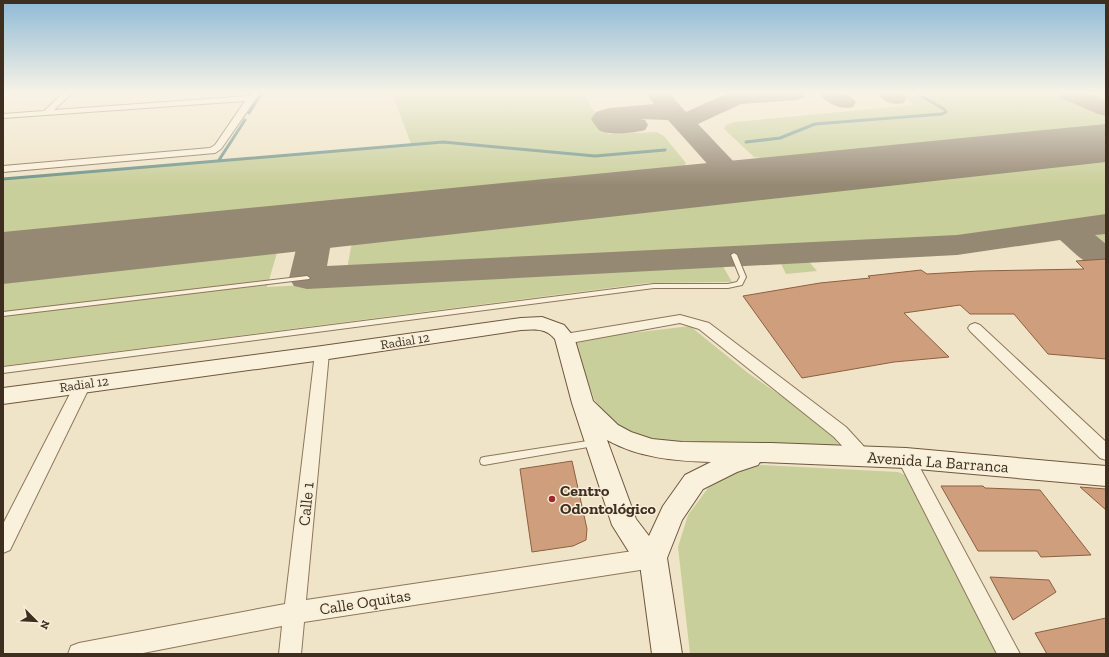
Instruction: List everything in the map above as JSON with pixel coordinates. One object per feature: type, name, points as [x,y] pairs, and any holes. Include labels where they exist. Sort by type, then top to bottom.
[{"type":"street","points":[[3,169],[212,151],[218,147],[234,124]]},
{"type":"street","points":[[667,654],[653,558],[638,543],[625,525],[583,403],[565,339],[680,319],[704,326],[840,432],[862,456]]},
{"type":"street","name":"Radial 12","points":[[3,396],[83,384],[322,353],[521,324],[542,323],[557,329],[565,339]]},
{"type":"street","points":[[974,328],[1106,453]]},
{"type":"street","name":"Calle 1","points":[[290,654],[322,353]]},
{"type":"street","points":[[3,544],[83,384]]},
{"type":"street","name":"Avenida La Barranca","points":[[583,403],[610,431],[623,438],[651,448],[682,452],[771,453],[906,458],[1106,476]]},
{"type":"street","name":"Avenida La Barranca","points":[[653,558],[672,514],[694,482],[730,464],[771,453]]},
{"type":"street","points":[[906,458],[1009,654]]},
{"type":"street","name":"Calle Oquitas","points":[[78,654],[295,613],[653,558]]},
{"type":"lane","points":[[3,370],[654,286],[728,286],[740,284],[743,277],[734,255]]},
{"type":"lane","points":[[3,314],[307,278]]},
{"type":"lane","points":[[484,461],[596,442]]},
{"type":"green space","points":[[403,124],[602,124],[608,134],[657,132],[664,136],[686,163],[683,168],[671,172],[3,239],[3,179],[411,144]]},
{"type":"green space","points":[[730,124],[1106,124],[1106,129],[779,161],[754,157],[724,129],[726,125]]},
{"type":"green space","points":[[1106,155],[1106,217],[930,240],[347,269],[352,242]]},
{"type":"green space","points":[[1103,232],[1106,234],[1106,253],[1102,253],[1076,234]]},
{"type":"green space","points":[[1068,238],[1076,240],[1083,245],[1081,246],[1095,256],[1082,257],[1060,239]]},
{"type":"green space","points":[[277,253],[267,287],[721,263],[732,282],[649,283],[3,366],[3,282]]},
{"type":"green space","points":[[805,257],[817,271],[786,274],[778,258]]},
{"type":"green space","points":[[690,326],[748,373],[828,428],[840,447],[656,442],[624,429],[608,417],[594,399],[574,340]]},
{"type":"green space","points":[[761,465],[898,472],[905,475],[912,481],[1003,654],[690,654],[678,547],[688,515],[708,488],[740,469]]},
{"type":"building","points":[[1106,259],[1106,359],[1048,354],[1014,314],[970,314],[960,305],[904,313],[949,357],[894,362],[802,378],[743,296],[820,283],[870,278],[868,276],[921,270],[927,274],[979,271],[1084,269],[1076,261]]},
{"type":"building","name":"Centro Odontológico","points":[[572,461],[587,529],[586,540],[573,546],[532,552],[520,469]]},
{"type":"building","points":[[941,486],[983,486],[985,488],[1040,490],[1091,555],[1041,557],[1037,551],[978,551]]},
{"type":"building","points":[[1080,487],[1106,489],[1106,510]]},
{"type":"building","points":[[990,577],[1049,580],[1056,592],[1013,620]]},
{"type":"building","points":[[1106,618],[1106,654],[1047,654],[1035,633]]},
{"type":"waterway","points":[[219,160],[243,124]]},
{"type":"waterway","points":[[746,142],[780,138],[819,124]]},
{"type":"waterway","points":[[3,179],[443,142],[595,156],[665,150]]},
{"type":"taxiway","points":[[607,124],[612,126],[636,125]]},
{"type":"taxiway","points":[[685,124],[738,181]]},
{"type":"taxiway","points":[[318,225],[307,278],[957,245],[1106,224]]},
{"type":"taxiway","points":[[1067,230],[1102,257]]},
{"type":"runway","points":[[3,258],[1106,143]]},
{"type":"place","name":"Centro Odontológico","points":[[552,499]]}]
